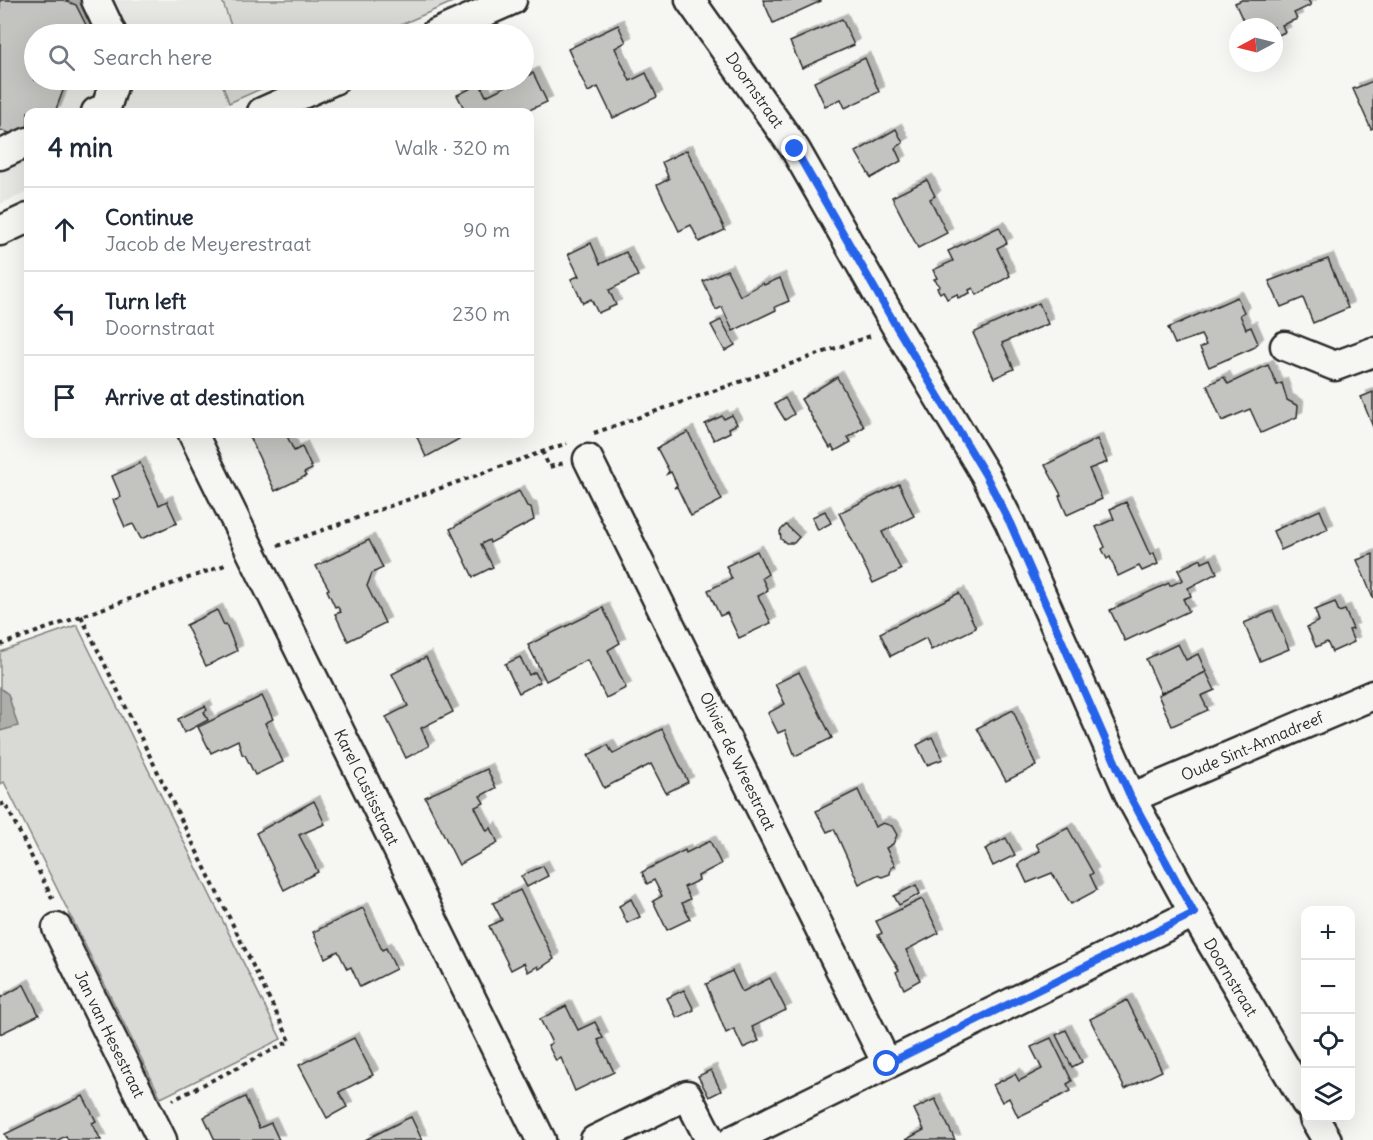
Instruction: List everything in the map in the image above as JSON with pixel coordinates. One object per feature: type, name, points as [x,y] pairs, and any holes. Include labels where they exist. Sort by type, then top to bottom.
[{"type":"street","points":[[96,0],[107,24]]},
{"type":"street","points":[[458,24],[512,0]]},
{"type":"street","name":"Doornstraat","points":[[690,0],[795,149],[896,326],[985,474],[1010,523],[1131,798],[1194,913],[1301,1096]]},
{"type":"street","points":[[106,108],[112,90]]},
{"type":"street","points":[[271,108],[312,90]]},
{"type":"street","points":[[0,155],[24,144]]},
{"type":"street","points":[[0,231],[24,220]]},
{"type":"street","points":[[1285,346],[1335,366],[1373,352]]},
{"type":"street","name":"Karel Custisstraat","points":[[195,438],[541,1140]]},
{"type":"street","name":"Olivier de Wreestraat","points":[[588,459],[887,1064]]},
{"type":"street","name":"Oude Sint-Annadreef","points":[[1131,798],[1373,695]]},
{"type":"street","points":[[733,1140],[1194,913]]},
{"type":"street","name":"Jan van Hesestraat","points":[[57,928],[162,1140]]},
{"type":"street","points":[[596,1140],[687,1095],[710,1140]]},
{"type":"street","points":[[1316,1122],[1327,1140]]},
{"type":"path","points":[[0,645],[229,564]]},
{"type":"path","points":[[81,616],[290,1041],[148,1113]]},
{"type":"path","points":[[0,805],[5,803],[56,906],[57,928]]},
{"type":"shaded area","points":[[0,0],[222,0],[230,24],[24,24],[24,90],[224,90],[229,103],[217,108],[24,108],[24,194],[0,204]]},
{"type":"shaded area","points":[[222,0],[457,0],[403,24],[230,24]]},
{"type":"shaded area","points":[[224,90],[258,90],[229,103]]},
{"type":"shaded area","points":[[77,625],[281,1039],[161,1098],[4,782],[0,784],[0,652]]},
{"type":"shaded area","points":[[0,688],[8,694],[18,726],[0,731]]},
{"type":"building","points":[[0,0],[64,0],[76,5],[86,24],[24,24],[24,90],[63,90],[56,108],[24,108],[24,128],[12,134],[0,130]]},
{"type":"building","points":[[763,0],[820,0],[821,1],[773,23]]},
{"type":"building","points":[[1242,0],[1308,0],[1311,5],[1294,13],[1297,19],[1283,25],[1283,18],[1242,18],[1235,3]]},
{"type":"building","points":[[842,19],[854,45],[802,68],[790,42]]},
{"type":"building","points":[[618,25],[626,42],[615,48],[630,81],[646,73],[657,97],[613,118],[598,87],[588,92],[568,49]]},
{"type":"building","points":[[865,58],[879,92],[845,108],[841,99],[825,106],[814,82]]},
{"type":"building","points":[[534,75],[547,102],[534,108],[464,108],[457,95],[467,90],[483,90],[486,96],[498,90],[534,90]]},
{"type":"building","points":[[1373,81],[1373,128],[1371,129],[1353,89]]},
{"type":"building","points":[[896,129],[903,143],[895,148],[901,161],[871,178],[856,152]]},
{"type":"building","points":[[687,150],[725,230],[699,242],[691,225],[679,231],[657,185],[669,179],[662,162]]},
{"type":"building","points":[[927,180],[935,196],[930,199],[947,233],[918,248],[892,197]]},
{"type":"building","points":[[999,227],[1007,243],[997,248],[1010,276],[977,295],[973,288],[969,290],[970,293],[958,298],[957,294],[947,299],[943,291],[940,293],[937,288],[940,286],[934,279],[937,278],[933,270],[953,261],[948,251]]},
{"type":"building","points":[[591,243],[600,264],[626,252],[638,276],[609,290],[616,305],[598,313],[591,299],[583,303],[571,279],[579,276],[568,254]]},
{"type":"building","points":[[1328,259],[1348,308],[1313,323],[1303,298],[1281,307],[1269,281]]},
{"type":"building","points":[[727,270],[740,296],[763,283],[764,285],[780,278],[789,301],[733,331],[722,307],[716,310],[703,281]]},
{"type":"building","points":[[1237,297],[1244,312],[1240,315],[1246,329],[1251,327],[1258,343],[1253,348],[1209,367],[1200,348],[1206,345],[1201,335],[1175,344],[1168,328]]},
{"type":"building","points":[[1039,303],[1048,324],[1002,343],[1014,369],[994,378],[973,333]]},
{"type":"building","points":[[721,320],[735,345],[725,351],[711,325]]},
{"type":"building","points":[[1268,365],[1277,385],[1282,383],[1287,400],[1298,406],[1297,417],[1261,433],[1250,409],[1222,421],[1207,385],[1224,377],[1228,384]]},
{"type":"building","points":[[837,377],[864,427],[848,437],[851,442],[835,451],[832,446],[830,448],[801,399]]},
{"type":"building","points":[[1373,392],[1373,427],[1361,397]]},
{"type":"building","points":[[785,398],[794,414],[785,420],[775,404]]},
{"type":"building","points":[[732,415],[737,424],[729,428],[730,432],[714,440],[705,424],[722,416],[724,419]]},
{"type":"building","points":[[688,432],[722,500],[691,516],[677,487],[674,488],[677,485],[671,472],[667,474],[669,471],[657,448]]},
{"type":"building","points":[[250,438],[288,438],[294,451],[302,447],[312,469],[304,473],[306,476],[275,491]]},
{"type":"building","points":[[417,438],[461,438],[426,457]]},
{"type":"building","points":[[1097,439],[1107,462],[1089,469],[1102,499],[1067,515],[1059,496],[1061,495],[1045,465]]},
{"type":"building","points":[[140,463],[159,505],[167,501],[177,523],[141,539],[133,524],[125,527],[113,500],[121,497],[112,476]]},
{"type":"building","points":[[899,484],[914,516],[882,532],[901,570],[873,583],[839,513]]},
{"type":"building","points":[[519,491],[527,506],[531,507],[534,520],[490,543],[489,540],[481,544],[493,567],[473,577],[450,529]]},
{"type":"building","points":[[1126,502],[1150,555],[1154,553],[1158,564],[1142,571],[1139,566],[1118,576],[1110,557],[1107,559],[1102,549],[1105,547],[1096,527],[1114,519],[1110,509]]},
{"type":"building","points":[[1320,510],[1328,529],[1281,550],[1273,531]]},
{"type":"building","points":[[825,511],[831,523],[818,530],[812,517]]},
{"type":"building","points":[[786,525],[799,537],[794,543],[786,543],[781,539],[780,531]]},
{"type":"building","points":[[369,540],[383,568],[372,573],[367,586],[385,623],[348,641],[335,614],[341,612],[337,606],[335,607],[327,590],[329,589],[316,566]]},
{"type":"building","points":[[757,551],[768,574],[762,578],[768,591],[758,596],[771,623],[739,638],[727,613],[720,616],[708,590],[732,579],[726,566]]},
{"type":"building","points":[[1373,554],[1373,598],[1357,560]]},
{"type":"building","points":[[1201,559],[1202,563],[1211,559],[1217,573],[1188,588],[1191,596],[1183,599],[1189,611],[1125,641],[1110,610],[1169,583],[1170,586],[1183,580],[1178,570]]},
{"type":"building","points":[[959,593],[976,628],[931,650],[926,638],[891,656],[880,633]]},
{"type":"building","points":[[1335,602],[1339,612],[1345,610],[1353,629],[1349,630],[1354,642],[1332,652],[1327,642],[1316,647],[1307,627],[1319,621],[1315,610]]},
{"type":"building","points":[[603,608],[620,643],[608,650],[626,688],[606,698],[587,660],[546,681],[528,645]]},
{"type":"building","points":[[217,610],[224,625],[226,624],[237,651],[206,666],[186,625]]},
{"type":"building","points":[[1273,611],[1289,649],[1260,661],[1244,623]]},
{"type":"building","points":[[1178,644],[1186,660],[1198,654],[1206,672],[1161,693],[1146,659]]},
{"type":"building","points":[[426,657],[453,712],[421,728],[429,746],[406,758],[386,717],[408,706],[392,674]]},
{"type":"building","points":[[520,657],[529,675],[535,672],[540,682],[519,693],[505,664]]},
{"type":"building","points":[[799,672],[832,738],[795,756],[785,730],[778,733],[768,713],[785,704],[775,684]]},
{"type":"building","points":[[1206,672],[1215,690],[1201,696],[1208,710],[1172,726],[1158,695]]},
{"type":"building","points":[[262,696],[273,719],[265,723],[283,762],[255,775],[245,755],[242,754],[238,740],[211,753],[198,727]]},
{"type":"building","points":[[205,706],[207,710],[204,712],[208,720],[184,733],[178,719]]},
{"type":"building","points":[[1013,710],[1036,766],[1006,781],[977,728]]},
{"type":"building","points":[[662,729],[688,782],[666,793],[651,764],[604,788],[588,755],[608,745],[613,754]]},
{"type":"building","points":[[932,737],[943,759],[927,765],[917,745]]},
{"type":"building","points":[[487,769],[496,788],[480,796],[484,803],[475,807],[487,831],[491,828],[498,843],[459,865],[425,797]]},
{"type":"building","points":[[858,790],[875,827],[883,823],[892,826],[897,835],[893,844],[886,848],[895,866],[891,868],[890,874],[882,877],[877,875],[859,884],[834,829],[827,832],[816,811]]},
{"type":"building","points":[[314,801],[325,824],[299,835],[318,872],[284,890],[256,833]]},
{"type":"building","points":[[1068,828],[1093,873],[1090,875],[1097,890],[1071,904],[1052,873],[1027,883],[1018,864],[1040,851],[1036,844]]},
{"type":"building","points":[[1006,838],[1015,855],[993,866],[985,849]]},
{"type":"building","points":[[710,841],[721,864],[698,876],[699,880],[684,887],[690,899],[682,903],[690,919],[667,930],[653,901],[662,896],[654,880],[647,884],[642,872],[685,850],[686,853]]},
{"type":"building","points":[[543,866],[548,876],[527,887],[521,876]]},
{"type":"building","points":[[916,885],[920,894],[899,905],[894,896]]},
{"type":"building","points":[[520,890],[554,959],[539,969],[538,966],[528,972],[524,963],[511,970],[489,926],[502,920],[493,903]]},
{"type":"building","points":[[631,899],[640,917],[627,923],[619,906]]},
{"type":"building","points":[[922,899],[939,933],[906,950],[920,980],[904,989],[896,972],[899,970],[878,935],[882,933],[876,921]]},
{"type":"building","points":[[363,908],[382,950],[386,948],[396,969],[360,987],[351,967],[347,969],[338,951],[325,958],[313,932]]},
{"type":"building","points":[[732,971],[742,992],[770,978],[786,1010],[752,1027],[759,1041],[743,1048],[734,1029],[726,1033],[706,984]]},
{"type":"building","points":[[23,985],[39,1015],[0,1034],[0,998]]},
{"type":"building","points":[[684,990],[694,1010],[677,1018],[667,998]]},
{"type":"building","points":[[1127,1000],[1162,1071],[1125,1089],[1090,1019]]},
{"type":"building","points":[[566,1006],[578,1030],[595,1022],[603,1038],[598,1040],[614,1072],[575,1091],[561,1058],[556,1061],[548,1045],[552,1043],[540,1019]]},
{"type":"building","points":[[1066,1030],[1082,1062],[1072,1067],[1056,1035]]},
{"type":"building","points":[[354,1038],[373,1075],[339,1092],[347,1107],[327,1118],[299,1065]]},
{"type":"building","points":[[1051,1038],[1072,1081],[1067,1084],[1071,1091],[1018,1117],[1009,1098],[1002,1102],[993,1085],[1015,1074],[1019,1081],[1042,1069],[1031,1047]]},
{"type":"building","points":[[711,1070],[721,1091],[709,1097],[698,1076]]},
{"type":"building","points":[[83,1096],[96,1121],[92,1123],[101,1140],[68,1140],[66,1136],[58,1140],[8,1140],[5,1134]]},
{"type":"building","points":[[245,1097],[259,1128],[271,1123],[279,1140],[215,1140],[204,1117]]},
{"type":"building","points":[[935,1099],[955,1140],[905,1140],[924,1130],[914,1109]]},
{"type":"building","points":[[411,1117],[422,1140],[365,1140],[404,1120]]},
{"type":"route","points":[[795,149],[896,326],[985,474],[1010,523],[1131,798],[1194,913],[887,1064]]}]
